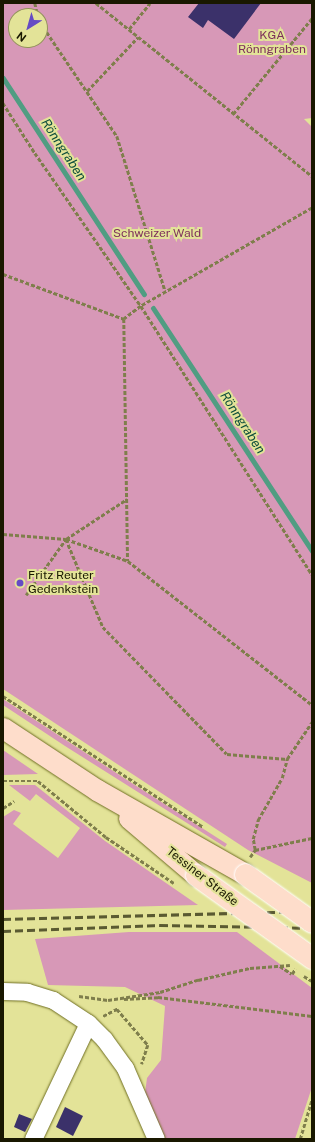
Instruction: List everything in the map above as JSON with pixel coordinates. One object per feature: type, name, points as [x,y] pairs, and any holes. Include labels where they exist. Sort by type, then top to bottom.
[{"type":"main road","name":"Tessiner Straße","points":[[3,728],[97,790],[247,866],[312,922]]},
{"type":"main road","name":"Tessiner Straße","points":[[97,790],[196,875],[312,958]]},
{"type":"street","points":[[3,991],[27,992],[53,1000],[88,1023],[116,1055],[135,1090],[156,1139]]},
{"type":"street","points":[[32,1139],[88,1023]]},
{"type":"path","points":[[96,3],[312,176]]},
{"type":"path","points":[[129,29],[150,3]]},
{"type":"path","points":[[233,114],[312,18]]},
{"type":"path","points":[[48,34],[117,136],[165,290]]},
{"type":"path","points":[[87,91],[138,37]]},
{"type":"path","points":[[3,103],[35,154],[141,306],[312,574]]},
{"type":"path","points":[[124,319],[165,290],[312,208]]},
{"type":"path","points":[[3,274],[124,319]]},
{"type":"path","points":[[124,319],[128,561]]},
{"type":"path","points":[[26,595],[66,539],[127,499]]},
{"type":"path","points":[[3,534],[66,539],[128,561],[312,705]]},
{"type":"path","points":[[66,539],[103,627],[227,754],[286,759]]},
{"type":"path","points":[[3,696],[210,831]]},
{"type":"path","points":[[247,866],[255,850],[253,839],[258,820],[282,778],[286,759],[312,722]]},
{"type":"path","points":[[3,780],[38,781],[106,837],[166,877]]},
{"type":"path","points":[[3,808],[14,801]]},
{"type":"path","points":[[255,850],[312,838]]},
{"type":"path","points":[[243,853],[247,866]]},
{"type":"path","points":[[108,1000],[160,992],[198,980],[250,968],[280,966],[292,974],[295,969]]},
{"type":"path","points":[[53,1000],[61,994],[108,1000],[158,998],[312,1016]]},
{"type":"path","points":[[88,1023],[117,1009],[148,1044],[135,1090]]},
{"type":"path","points":[[300,1139],[312,1099]]},
{"type":"green space","name":"Schweizer Wald","points":[[3,3],[312,3],[312,118],[304,119],[312,127],[312,883],[248,850],[3,689]]},
{"type":"green space","points":[[3,699],[227,844],[225,847],[65,746],[3,705]]},
{"type":"green space","points":[[3,750],[38,774],[3,775]]},
{"type":"green space","points":[[9,785],[35,785],[105,841],[198,905],[3,910],[3,817],[14,810],[21,813],[13,824],[58,858],[80,828],[36,794],[30,801]]},
{"type":"green space","points":[[129,932],[237,932],[312,988],[312,1087],[295,1139],[164,1139],[145,1093],[147,1078],[161,1060],[165,1006],[125,987],[48,985],[35,939]]},
{"type":"building","points":[[199,3],[261,3],[234,39],[208,20],[203,28],[188,17]]},
{"type":"building","points":[[65,1107],[83,1116],[73,1136],[56,1127]]},
{"type":"building","points":[[19,1114],[32,1119],[25,1132],[14,1127]]},
{"type":"waterway","name":"Rönngraben","points":[[3,78],[144,294]]},
{"type":"waterway","name":"Rönngraben","points":[[153,308],[312,551]]},
{"type":"railway","points":[[3,919],[312,911]]},
{"type":"railway","points":[[3,931],[160,925],[312,928]]},
{"type":"place","name":"Fritz Reuter Gedenkstein","points":[[20,583]]},
{"type":"park label","name":"KGA Rönngraben","points":[[272,43]]}]
